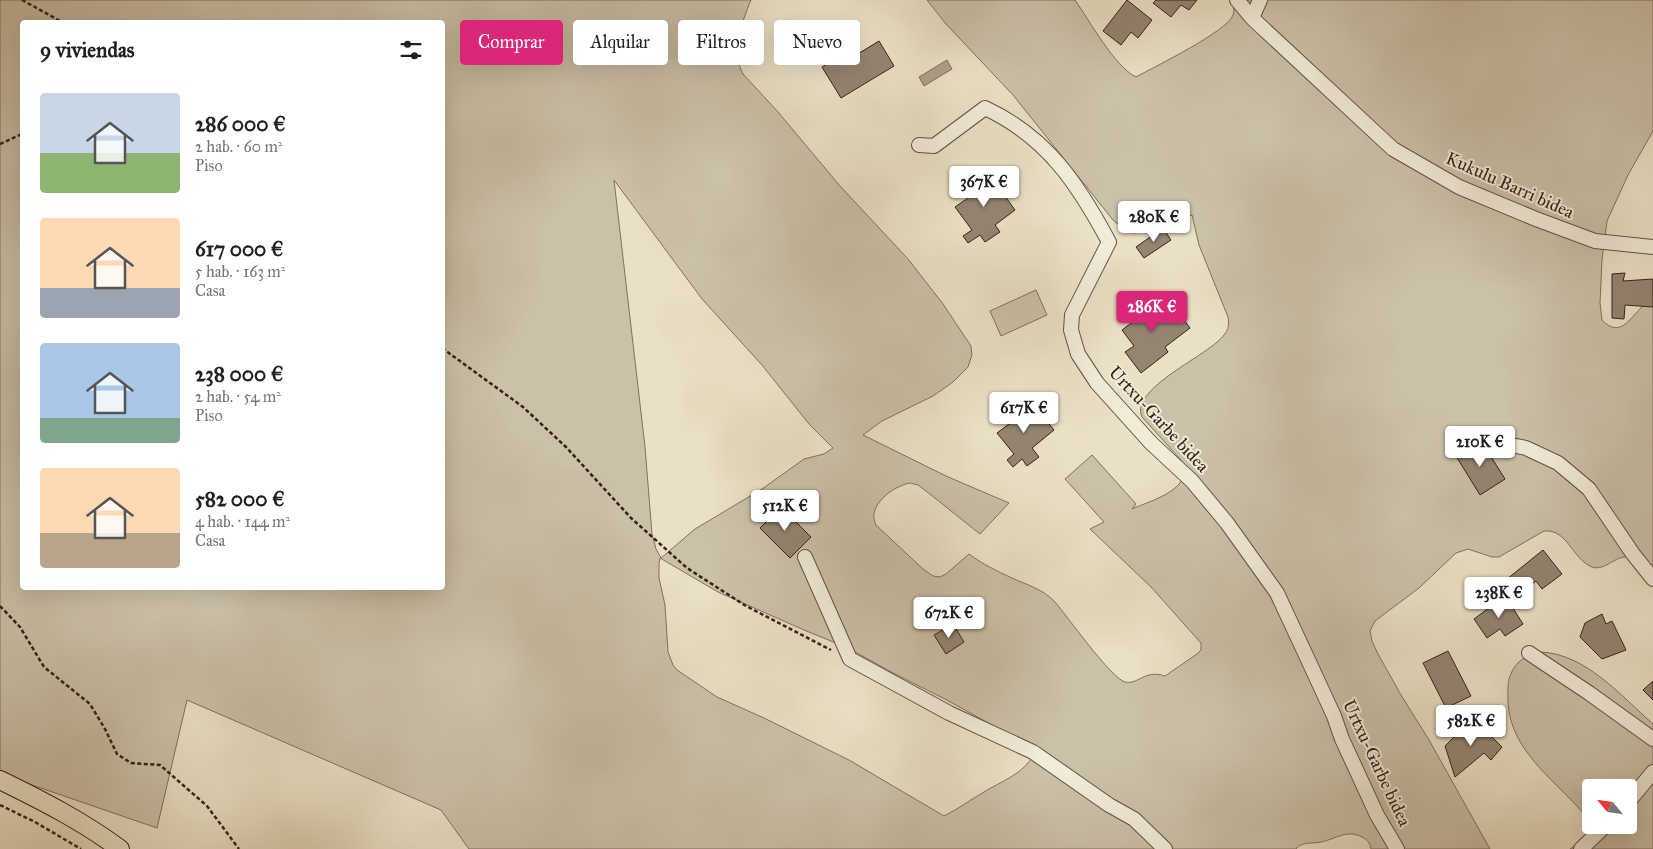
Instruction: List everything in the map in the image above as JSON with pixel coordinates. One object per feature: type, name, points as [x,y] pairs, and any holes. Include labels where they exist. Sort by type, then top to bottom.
[{"type":"main road","points":[[0,780],[56,807],[120,849]]},
{"type":"main road","points":[[0,791],[64,824],[103,849]]},
{"type":"street","name":"Kukulu Barri bidea","points":[[1237,0],[1252,18],[1393,149],[1459,187],[1586,238],[1595,241],[1653,247]]},
{"type":"street","points":[[1252,18],[1260,0]]},
{"type":"street","name":"Urtxu-Garbe bidea","points":[[919,145],[934,146],[985,108],[1004,117],[1042,146],[1067,172],[1089,204],[1109,242],[1072,315],[1072,330],[1078,354],[1097,383],[1151,443],[1192,481],[1227,523],[1277,594],[1307,656],[1377,815],[1397,849]]},
{"type":"street","points":[[1500,442],[1526,448],[1558,463],[1589,489],[1633,554],[1653,579]]},
{"type":"street","points":[[805,557],[850,659],[950,713],[1033,752],[1109,805],[1134,819],[1165,849]]},
{"type":"street","points":[[1529,653],[1653,739]]},
{"type":"street","points":[[1638,790],[1653,772]]},
{"type":"street","points":[[1581,849],[1597,834]]},
{"type":"path","points":[[22,0],[58,20]]},
{"type":"path","points":[[0,144],[20,135]]},
{"type":"path","points":[[445,350],[523,407],[566,447],[631,518],[686,568],[746,606],[850,659]]},
{"type":"path","points":[[0,606],[20,626],[44,667],[90,704],[117,754],[130,762],[160,765],[207,806],[239,849]]},
{"type":"path","points":[[0,805],[35,822],[81,849]]},
{"type":"shaded area","points":[[0,0],[751,0],[743,20],[678,20],[678,65],[740,65],[743,74],[778,112],[840,186],[908,259],[943,304],[971,346],[972,355],[968,367],[953,382],[933,396],[882,421],[863,435],[946,476],[1009,503],[980,534],[918,485],[910,483],[896,488],[878,504],[874,518],[876,525],[933,576],[940,577],[946,574],[969,554],[990,567],[1045,594],[1055,602],[1110,670],[1118,678],[1125,682],[1130,682],[1152,674],[1165,676],[1197,654],[1201,650],[1201,643],[1151,587],[1090,529],[1104,522],[1065,479],[1092,455],[1136,504],[1132,509],[1170,492],[1177,486],[1182,479],[1184,470],[1181,460],[1142,417],[1141,406],[1147,395],[1159,384],[1216,343],[1224,335],[1227,331],[1228,317],[1199,245],[1192,215],[1141,232],[1133,233],[1126,231],[1113,220],[1013,95],[946,24],[927,0],[1075,0],[1111,54],[1128,72],[1136,77],[1205,39],[1228,22],[1234,11],[1230,0],[1653,0],[1653,131],[1628,175],[1607,221],[1602,260],[1600,303],[1602,320],[1614,328],[1624,325],[1642,307],[1653,302],[1653,576],[1637,561],[1627,557],[1602,567],[1592,567],[1579,558],[1559,535],[1544,531],[1499,557],[1492,557],[1468,549],[1456,553],[1419,588],[1375,621],[1370,631],[1378,654],[1490,849],[1371,849],[1366,839],[1357,835],[1346,834],[1321,842],[1304,844],[1296,849],[469,849],[441,810],[187,700],[157,828],[0,774]],"holes":[[[614,180],[702,299],[762,365],[809,424],[833,448],[824,454],[804,459],[762,489],[695,529],[661,558],[656,549],[652,534],[645,447]],[[660,558],[718,592],[848,648],[1021,741],[1033,755],[1018,772],[944,816],[849,760],[717,697],[677,670],[668,652],[665,605],[659,578]]]},
{"type":"shaded area","points":[[947,60],[952,69],[924,86],[919,77]]},
{"type":"shaded area","points":[[1036,290],[1047,315],[1001,336],[990,311]]},
{"type":"shaded area","points":[[1541,652],[1573,660],[1602,678],[1653,724],[1653,849],[1570,849],[1587,834],[1638,834],[1638,779],[1582,779],[1582,812],[1539,767],[1527,753],[1518,738],[1511,721],[1508,703],[1510,676],[1518,663],[1526,657]]},
{"type":"building","points":[[1127,0],[1152,20],[1138,38],[1131,32],[1121,45],[1103,31]]},
{"type":"building","points":[[1156,0],[1197,0],[1189,10],[1181,5],[1171,17],[1153,3]]},
{"type":"building","points":[[879,41],[894,66],[841,98],[822,67],[825,65],[860,65],[860,53]]},
{"type":"building","points":[[987,171],[1015,210],[995,225],[1000,232],[985,242],[980,235],[968,243],[963,236],[972,230],[955,207],[968,198],[962,190]]},
{"type":"building","points":[[1163,228],[1171,240],[1144,258],[1136,247]]},
{"type":"building","points":[[1625,273],[1623,281],[1653,279],[1653,307],[1625,305],[1624,319],[1612,318],[1612,274]]},
{"type":"building","points":[[1141,298],[1146,305],[1156,298],[1171,318],[1178,312],[1190,328],[1165,347],[1168,352],[1141,373],[1125,352],[1134,346],[1122,330],[1138,318],[1130,306]]},
{"type":"building","points":[[1023,401],[1035,415],[1039,412],[1054,430],[1032,448],[1039,457],[1027,466],[1022,459],[1013,467],[1007,460],[1014,454],[997,433],[1013,421],[1007,413]]},
{"type":"building","points":[[1481,441],[1505,479],[1480,495],[1456,456]]},
{"type":"building","points":[[781,507],[811,537],[790,558],[760,528]]},
{"type":"building","points":[[1543,550],[1562,574],[1542,589],[1536,581],[1520,594],[1507,579]]},
{"type":"building","points":[[1505,596],[1523,624],[1505,636],[1500,629],[1487,638],[1474,619]]},
{"type":"building","points":[[1602,614],[1606,624],[1612,621],[1626,650],[1602,659],[1580,637],[1585,623]]},
{"type":"building","points":[[953,624],[964,642],[946,654],[934,635]]},
{"type":"building","points":[[1448,651],[1471,696],[1446,708],[1423,663]]},
{"type":"building","points":[[1653,681],[1653,700],[1643,690]]},
{"type":"building","points":[[1473,718],[1502,747],[1491,760],[1484,753],[1455,777],[1445,746]]}]
